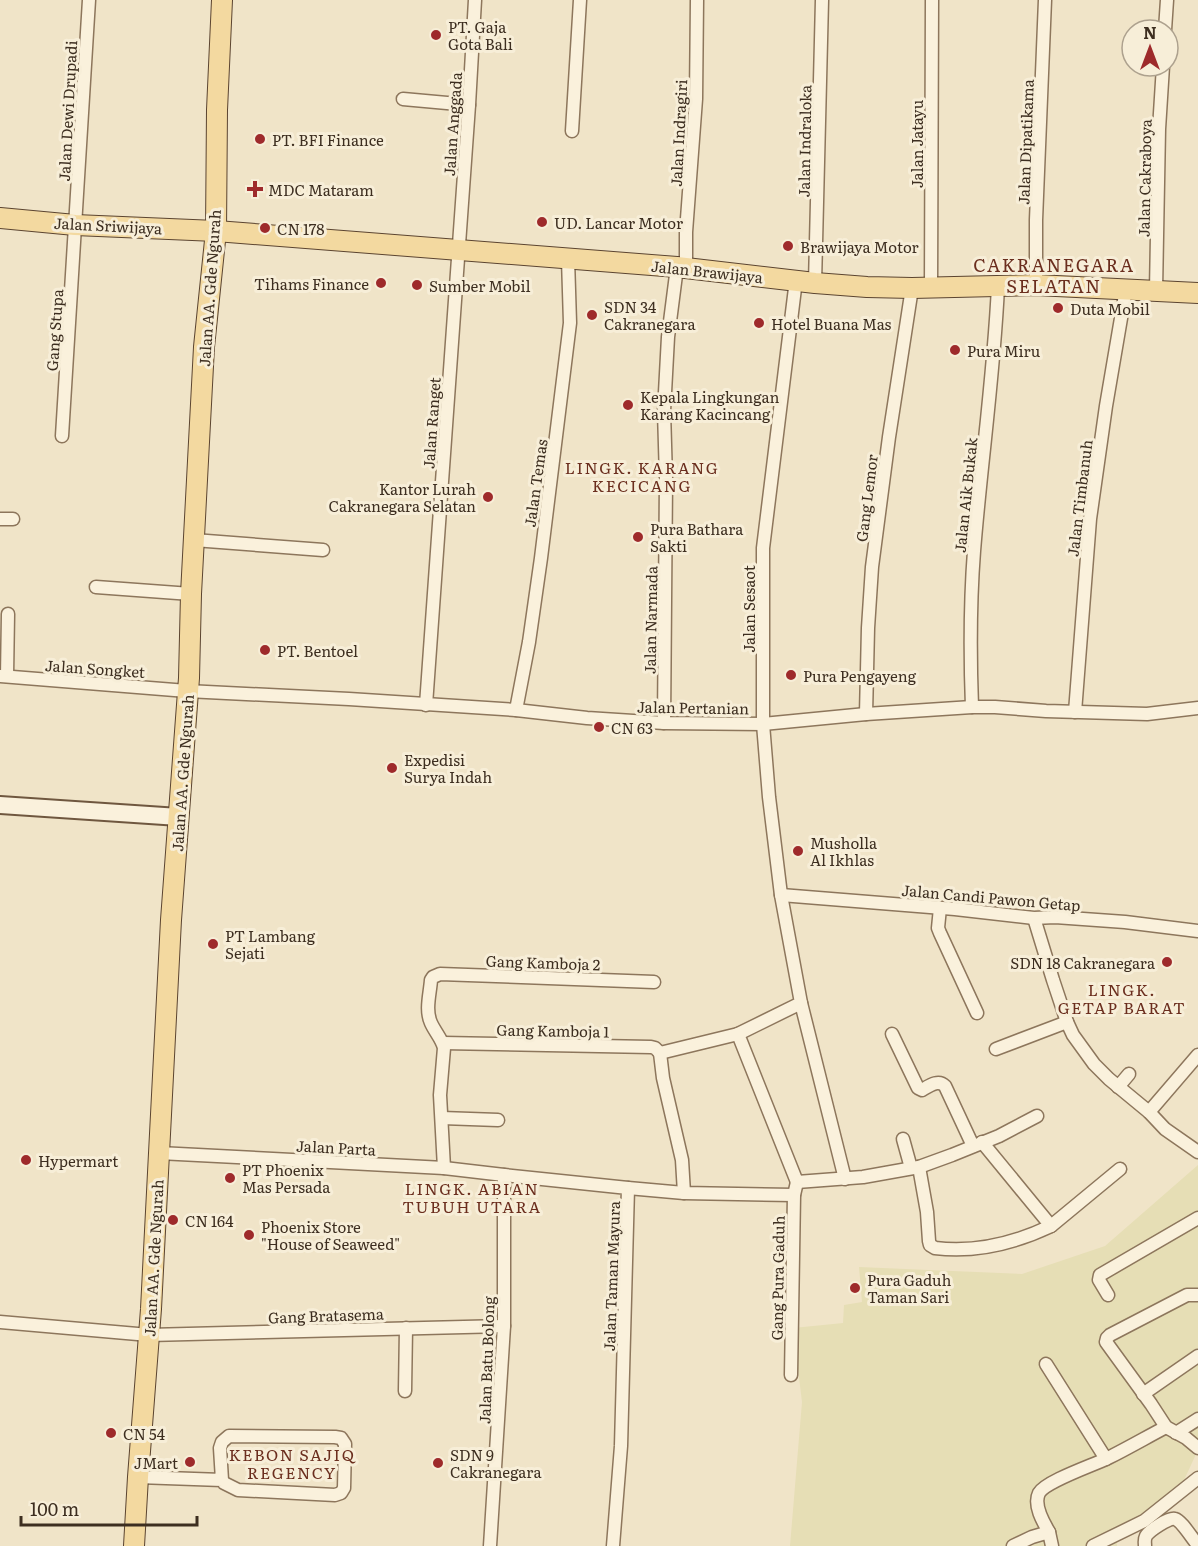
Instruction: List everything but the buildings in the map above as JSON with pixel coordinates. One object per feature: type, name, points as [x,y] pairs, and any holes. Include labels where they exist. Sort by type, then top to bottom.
[{"type":"main road","name":"Jalan AA. Gde Ngurah","points":[[134,1546],[149,1335],[171,920],[187,691],[204,347],[216,231],[217,110],[222,0]]},
{"type":"main road","name":"Jalan Sriwijaya","points":[[0,218],[75,225],[216,231]]},
{"type":"main road","name":"Jalan Brawijaya","points":[[216,231],[681,268],[867,287],[1035,285],[1198,293]]},
{"type":"street","name":"Jalan Dewi Drupadi","points":[[75,225],[89,0]]},
{"type":"street","name":"Jalan Anggada","points":[[459,251],[475,0]]},
{"type":"street","points":[[572,131],[580,0]]},
{"type":"street","name":"Jalan Indragiri","points":[[681,268],[696,99],[697,0]]},
{"type":"street","name":"Jalan Indraloka","points":[[805,282],[822,0]]},
{"type":"street","name":"Jalan Jatayu","points":[[921,288],[932,0]]},
{"type":"street","name":"Jalan Dipatikama","points":[[1035,285],[1045,0]]},
{"type":"street","points":[[1166,18],[1167,0]]},
{"type":"street","name":"Jalan Cakraboya","points":[[1156,290],[1162,78]]},
{"type":"street","points":[[403,99],[470,105]]},
{"type":"street","name":"Gang Stupa","points":[[62,436],[75,225]]},
{"type":"street","name":"Jalan Ranget","points":[[426,705],[459,251]]},
{"type":"street","name":"Jalan Temas","points":[[516,710],[541,558],[570,323],[568,259]]},
{"type":"street","name":"Jalan Narmada","points":[[664,723],[666,479],[664,411],[668,338],[681,268]]},
{"type":"street","name":"Jalan Sesaot","points":[[805,282],[763,548],[763,724],[781,895],[801,1003],[845,1179]]},
{"type":"street","name":"Jalan Aik Bukak","points":[[972,707],[970,631],[974,550],[996,331],[998,286]]},
{"type":"street","name":"Gang Lemor","points":[[866,714],[872,567],[889,436],[921,288]]},
{"type":"street","name":"Jalan Timbanuh","points":[[1075,712],[1090,519],[1126,289]]},
{"type":"street","points":[[0,519],[13,519]]},
{"type":"street","points":[[194,540],[323,550]]},
{"type":"street","points":[[96,587],[191,594]]},
{"type":"street","points":[[3,676],[8,614]]},
{"type":"street","name":"Jalan Songket","points":[[3,676],[187,691]]},
{"type":"street","name":"Jalan Pertanian","points":[[187,691],[516,710],[664,723],[763,724],[972,707],[1154,714],[1198,708]]},
{"type":"street","points":[[0,805],[179,817]]},
{"type":"street","name":"Jalan Candi Pawon Getap","points":[[781,895],[1034,918],[1125,922],[1198,931]]},
{"type":"street","points":[[940,908],[938,928],[976,1013]]},
{"type":"street","points":[[1034,918],[1073,1035],[1095,1064],[1118,1087],[1166,1129],[1198,1152]]},
{"type":"street","name":"Gang Kamboja 2","points":[[443,1043],[428,1016],[431,980],[440,974],[654,982]]},
{"type":"street","points":[[684,1193],[682,1160],[663,1078],[660,1053],[738,1034],[801,1003]]},
{"type":"street","points":[[996,1049],[1067,1022]]},
{"type":"street","points":[[738,1034],[796,1188]]},
{"type":"street","points":[[892,1034],[916,1086],[920,1090],[937,1082],[945,1086],[977,1144],[1051,1226]]},
{"type":"street","points":[[443,1043],[440,1095],[444,1168]]},
{"type":"street","name":"Gang Kamboja 1","points":[[443,1043],[651,1047],[656,1048],[660,1053]]},
{"type":"street","points":[[1149,1112],[1198,1055]]},
{"type":"street","points":[[1118,1087],[1129,1074]]},
{"type":"street","points":[[628,1188],[684,1193],[796,1188],[879,1175],[915,1168],[952,1155],[999,1136],[1037,1116]]},
{"type":"street","points":[[442,1118],[498,1120]]},
{"type":"street","points":[[903,1139],[915,1168],[927,1212],[930,1245],[935,1248],[996,1246],[1032,1235],[1051,1226],[1120,1169]]},
{"type":"street","name":"Jalan Parta","points":[[159,1153],[444,1168],[507,1176]]},
{"type":"street","name":"Jalan Taman Mayura","points":[[507,1176],[628,1188],[621,1446],[613,1546]]},
{"type":"street","name":"Jalan Batu Bolong","points":[[490,1546],[504,1326],[507,1176]]},
{"type":"street","name":"Gang Pura Gaduh","points":[[791,1375],[796,1188]]},
{"type":"street","points":[[1108,1295],[1099,1280],[1101,1275],[1198,1218]]},
{"type":"street","points":[[1198,1295],[1187,1295],[1107,1338],[1106,1342],[1171,1430],[1198,1448]]},
{"type":"street","name":"Gang Bratasema","points":[[0,1322],[149,1335],[504,1326]]},
{"type":"street","points":[[405,1391],[406,1328]]},
{"type":"street","points":[[1143,1394],[1198,1356]]},
{"type":"street","points":[[1046,1364],[1106,1459]]},
{"type":"street","points":[[1052,1546],[1049,1532],[1038,1509],[1037,1501],[1041,1490],[1054,1482],[1198,1419]]},
{"type":"street","points":[[229,1437],[335,1437],[341,1438],[345,1444],[344,1488],[339,1494],[238,1490],[224,1484],[222,1480],[220,1448],[222,1442],[229,1437]]},
{"type":"street","points":[[138,1476],[222,1480]]},
{"type":"street","points":[[1094,1546],[1144,1521],[1198,1478]]},
{"type":"street","points":[[1145,1546],[1146,1537],[1168,1520],[1176,1519],[1198,1545]]},
{"type":"street","points":[[1013,1546],[1049,1532]]},
{"type":"shaded area","points":[[1198,1165],[1198,1450],[1171,1508],[1117,1542],[1117,1546],[790,1546],[802,1402],[793,1328],[843,1323],[844,1305],[862,1302],[859,1267],[1022,1274],[1105,1246]]},
{"type":"place","name":"PT. Gaja Gota Bali","points":[[436,35]]},
{"type":"place","name":"PT. BFI Finance","points":[[260,139]]},
{"type":"place","name":"MDC Mataram","points":[[255,189]]},
{"type":"place","name":"UD. Lancar Motor","points":[[542,222]]},
{"type":"place","name":"CN 178","points":[[265,228]]},
{"type":"place","name":"Brawijaya Motor","points":[[788,246]]},
{"type":"place","name":"Tihams Finance","points":[[381,283]]},
{"type":"place","name":"Sumber Mobil","points":[[417,285]]},
{"type":"place","name":"Duta Mobil","points":[[1058,308]]},
{"type":"place","name":"SDN 34 Cakranegara","points":[[592,315]]},
{"type":"place","name":"Hotel Buana Mas","points":[[759,323]]},
{"type":"place","name":"Pura Miru","points":[[955,350]]},
{"type":"place","name":"Kepala Lingkungan Karang Kacincang","points":[[628,405]]},
{"type":"place","name":"Kantor Lurah Cakranegara Selatan","points":[[488,497]]},
{"type":"place","name":"Pura Bathara Sakti","points":[[638,537]]},
{"type":"place","name":"PT. Bentoel","points":[[265,650]]},
{"type":"place","name":"Pura Pengayeng","points":[[791,675]]},
{"type":"place","name":"CN 63","points":[[599,727]]},
{"type":"place","name":"Expedisi Surya Indah","points":[[392,768]]},
{"type":"place","name":"Musholla Al Ikhlas","points":[[798,851]]},
{"type":"place","name":"PT Lambang Sejati","points":[[213,944]]},
{"type":"place","name":"SDN 18 Cakranegara","points":[[1167,962]]},
{"type":"place","name":"Hypermart","points":[[26,1160]]},
{"type":"place","name":"PT Phoenix Mas Persada","points":[[230,1178]]},
{"type":"place","name":"CN 164","points":[[173,1220]]},
{"type":"place","name":"Phoenix Store \"House of Seaweed\"","points":[[249,1235]]},
{"type":"place","name":"Pura Gaduh Taman Sari","points":[[855,1288]]},
{"type":"place","name":"CN 54","points":[[111,1433]]},
{"type":"place","name":"JMart","points":[[190,1462]]},
{"type":"place","name":"SDN 9 Cakranegara","points":[[438,1463]]},
{"type":"district","name":"CAKRANEGARA SELATAN","points":[[1054,274]]},
{"type":"district","name":"LINGK. KARANG KECICANG","points":[[642,476]]},
{"type":"district","name":"LINGK. GETAP BARAT","points":[[1122,998]]},
{"type":"district","name":"LINGK. ABIAN TUBUH UTARA","points":[[472,1197]]},
{"type":"district","name":"KEBON SAJIQ REGENCY","points":[[292,1463]]}]
